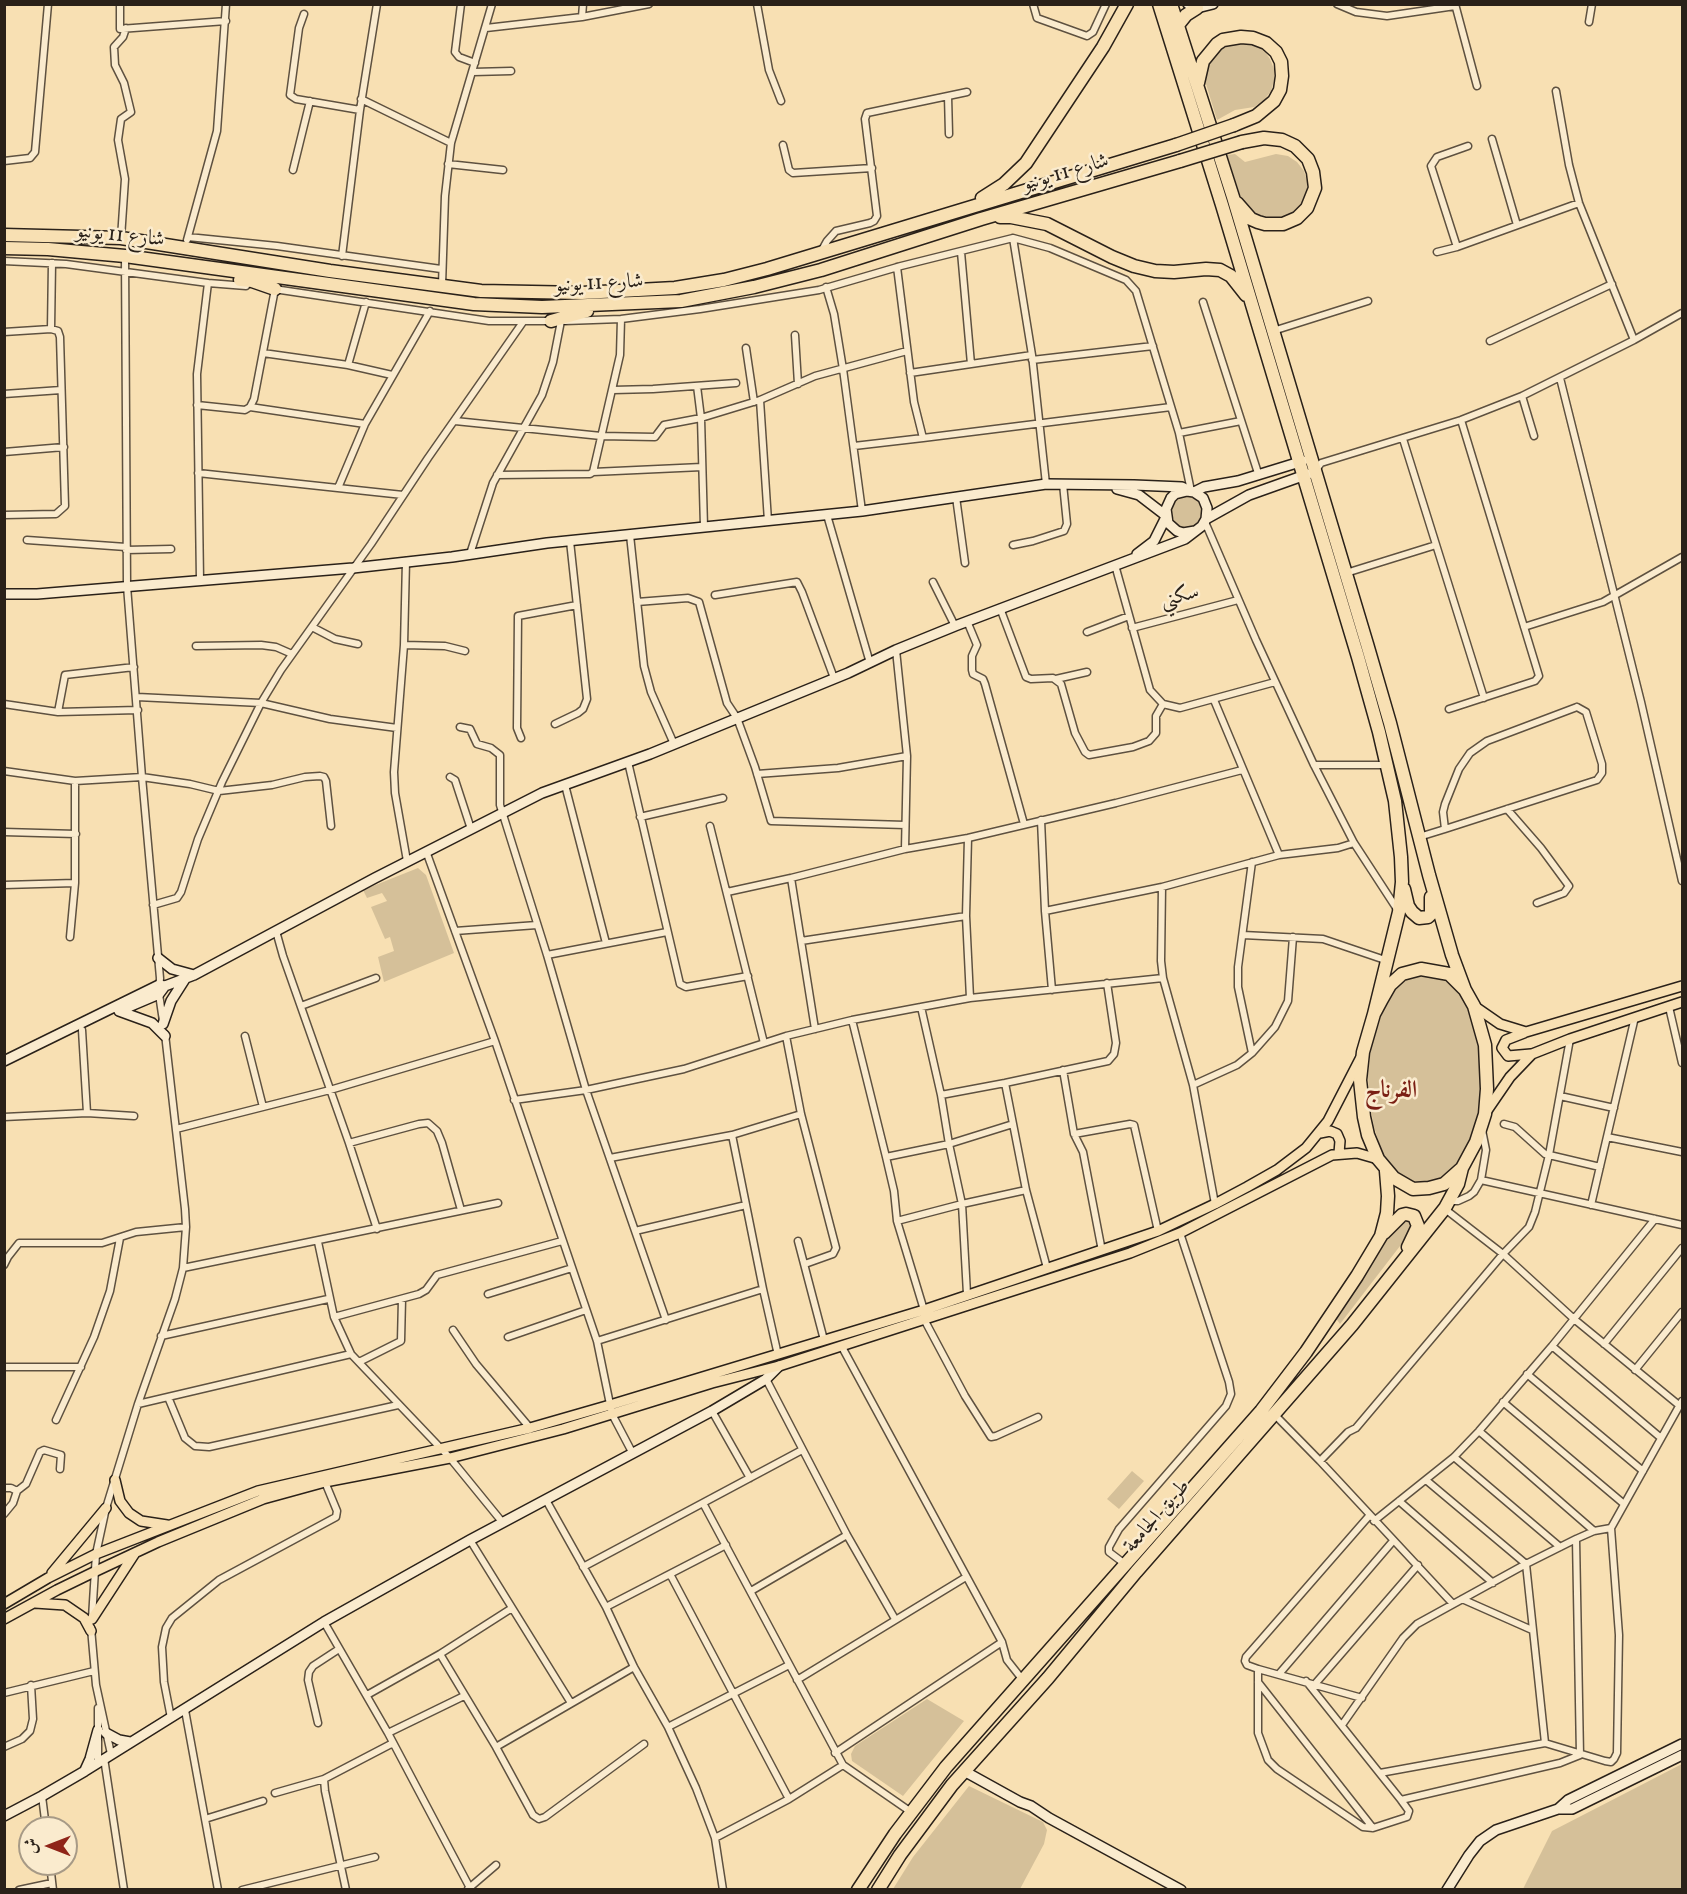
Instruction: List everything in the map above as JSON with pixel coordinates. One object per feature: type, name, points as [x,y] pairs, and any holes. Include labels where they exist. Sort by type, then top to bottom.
[{"type":"highway","points":[[961,225],[962,209],[1004,184],[1026,163],[1103,47],[1127,4]]},
{"type":"highway","points":[[1158,4],[1251,303],[1310,466],[1346,573],[1390,723],[1452,955],[1465,990],[1474,1006],[1485,1045],[1487,1065],[1485,1114],[1476,1142],[1462,1168],[1444,1184],[1420,1189],[1407,1188],[1386,1171],[1368,1135],[1360,1080],[1364,1052],[1399,912],[1402,882],[1399,826],[1387,765],[1310,466],[1273,331],[1198,84],[1171,4]]},
{"type":"highway","points":[[1178,25],[1192,6]]},
{"type":"highway","name":"شارع 11 يونيو","points":[[4,235],[121,238],[186,243],[330,271],[481,291],[606,292],[675,288],[724,280],[820,254],[1176,145],[1234,125],[1256,116],[1274,101],[1280,90],[1281,62],[1276,52],[1266,43],[1253,38],[1223,40],[1203,61],[1198,84]]},
{"type":"highway","name":"شارع 11 يونيو","points":[[4,248],[125,255],[474,304],[531,307],[608,306],[693,300],[821,270],[961,225],[1242,142],[1264,138],[1281,140],[1296,146],[1308,159],[1313,172],[1315,188],[1307,208],[1297,218],[1282,224],[1265,224],[1251,219],[1233,197]]},
{"type":"highway","points":[[981,219],[1011,217],[1033,220],[1061,230],[1112,257],[1155,271],[1220,270],[1231,276],[1251,303]]},
{"type":"highway","points":[[218,269],[233,279],[252,281],[274,289]]},
{"type":"highway","points":[[328,284],[330,271]]},
{"type":"highway","points":[[556,321],[608,306]]},
{"type":"highway","points":[[1402,882],[1412,912],[1419,918],[1428,917],[1432,907],[1429,875]]},
{"type":"highway","points":[[1374,1014],[1390,985],[1402,974],[1414,970],[1431,970],[1449,974],[1465,990]]},
{"type":"highway","name":"طريق الجامعة","points":[[878,1890],[900,1855],[952,1785],[1048,1678],[1136,1572],[1352,1325],[1447,1204],[1458,1184],[1462,1168]]},
{"type":"highway","name":"طريق الجامعة","points":[[858,1890],[946,1767],[1261,1411],[1306,1352],[1381,1236],[1388,1196],[1386,1171]]},
{"type":"highway","points":[[1381,1236],[1402,1215],[1410,1214],[1417,1221],[1415,1235],[1400,1264]]},
{"type":"main road","points":[[1192,6],[1213,4]]},
{"type":"main road","points":[[1125,561],[1154,541],[1166,516],[1166,509],[1175,494],[1238,481],[1258,473],[1310,466]]},
{"type":"main road","points":[[4,1063],[161,988],[189,977],[407,861],[542,793],[674,744],[967,621],[1176,543],[1206,521],[1249,495],[1310,466]]},
{"type":"main road","points":[[4,594],[37,594],[353,568],[570,541],[862,512],[1046,484],[1182,487],[1206,503],[1206,521]]},
{"type":"main road","points":[[1086,484],[1097,489],[1132,492],[1148,501],[1166,516],[1177,531],[1189,533],[1195,531]]},
{"type":"main road","points":[[158,958],[172,969],[189,977]]},
{"type":"main road","points":[[163,1024],[171,1001],[189,977]]},
{"type":"main road","points":[[1683,986],[1526,1032],[1506,1040],[1502,1048],[1508,1056],[1532,1054],[1570,1039],[1683,1002]]},
{"type":"main road","points":[[4,1063],[82,1030],[161,988]]},
{"type":"main road","points":[[1474,1006],[1500,1024],[1526,1032]]},
{"type":"main road","points":[[119,1011],[152,1023],[165,1036]]},
{"type":"main road","points":[[4,1619],[57,1590],[136,1552],[245,1506],[325,1482],[450,1458],[924,1310],[1158,1231],[1215,1204],[1292,1160],[1306,1148],[1320,1133],[1364,1052]]},
{"type":"main road","points":[[1485,1114],[1510,1077],[1532,1054]]},
{"type":"main road","points":[[1320,1133],[1330,1131],[1337,1134],[1340,1141],[1339,1153]]},
{"type":"main road","points":[[611,1409],[842,1347],[1130,1253],[1180,1233],[1306,1166],[1339,1153],[1357,1153],[1378,1159]]},
{"type":"main road","points":[[4,1816],[85,1771],[324,1622],[470,1540],[712,1411],[766,1379],[778,1366]]},
{"type":"main road","points":[[4,1604],[48,1578],[96,1554],[258,1491],[594,1414]]},
{"type":"main road","points":[[114,1480],[120,1501],[129,1512],[141,1521],[170,1525]]},
{"type":"main road","points":[[48,1578],[106,1508]]},
{"type":"main road","points":[[92,1619],[136,1552]]},
{"type":"main road","points":[[35,1603],[65,1605],[84,1618],[91,1631]]},
{"type":"main road","points":[[85,1771],[102,1732],[130,1742]]},
{"type":"main road","points":[[1558,1809],[1568,1800],[1683,1744]]},
{"type":"main road","points":[[1447,1890],[1480,1841],[1496,1830],[1558,1809],[1572,1809],[1680,1756]]},
{"type":"main road","points":[[964,1771],[1039,1815],[1049,1818],[1181,1890]]},
{"type":"street","points":[[4,161],[30,158],[35,152],[48,4]]},
{"type":"street","points":[[120,4],[119,27],[226,21]]},
{"type":"street","points":[[226,4],[217,131],[186,243],[277,246],[441,269]]},
{"type":"street","points":[[342,256],[361,99],[377,4]]},
{"type":"street","points":[[461,4],[455,52],[459,57],[475,63]]},
{"type":"street","points":[[442,286],[441,269],[451,143],[492,4]]},
{"type":"street","points":[[582,4],[582,16]]},
{"type":"street","points":[[486,28],[582,16],[649,4]]},
{"type":"street","points":[[757,4],[769,70],[781,101]]},
{"type":"street","points":[[1033,4],[1037,18],[1087,36],[1093,32],[1106,4]]},
{"type":"street","points":[[1337,4],[1356,12],[1387,16],[1455,5],[1477,86]]},
{"type":"street","points":[[1589,22],[1592,4]]},
{"type":"street","points":[[304,14],[299,28],[289,92],[292,97],[360,110]]},
{"type":"street","points":[[121,238],[125,179],[118,140],[121,119],[131,112],[124,83],[115,65],[114,47],[126,28]]},
{"type":"street","points":[[473,72],[511,71]]},
{"type":"street","points":[[1556,91],[1569,165],[1579,203],[1634,340]]},
{"type":"street","points":[[820,254],[836,231],[874,221],[877,210],[865,119],[867,113],[967,92]]},
{"type":"street","points":[[948,96],[949,134]]},
{"type":"street","points":[[361,99],[451,143]]},
{"type":"street","points":[[293,170],[310,101]]},
{"type":"street","points":[[1492,139],[1517,225]]},
{"type":"street","points":[[783,145],[789,170],[793,173],[872,168]]},
{"type":"street","points":[[1457,247],[1431,166],[1437,157],[1468,146]]},
{"type":"street","points":[[448,164],[503,170]]},
{"type":"street","points":[[1437,252],[1579,203]]},
{"type":"street","points":[[1014,238],[1032,357],[1046,484]]},
{"type":"street","points":[[4,261],[52,263],[125,271],[208,283],[274,289],[489,321],[523,322],[621,319],[819,290],[897,267],[1014,238],[1050,248],[1126,280],[1136,291],[1179,433],[1191,491]]},
{"type":"street","points":[[961,252],[970,364]]},
{"type":"street","points":[[124,1890],[104,1758],[94,1671],[91,1631],[94,1572],[106,1508],[114,1480],[175,1299],[183,1268],[186,1227],[163,1024],[128,586],[125,255]]},
{"type":"street","points":[[51,329],[52,263]]},
{"type":"street","points":[[897,267],[910,373],[923,438]]},
{"type":"street","points":[[200,580],[197,374],[208,283]]},
{"type":"street","points":[[1490,341],[1612,284]]},
{"type":"street","points":[[826,287],[834,314],[843,369],[862,512]]},
{"type":"street","points":[[250,407],[263,353],[274,289]]},
{"type":"street","points":[[1273,331],[1368,301]]},
{"type":"street","points":[[348,365],[366,302]]},
{"type":"street","points":[[1203,302],[1258,473]]},
{"type":"street","points":[[338,488],[365,424],[430,311]]},
{"type":"street","points":[[1310,466],[1461,420],[1522,396],[1683,313]]},
{"type":"street","points":[[593,472],[620,355],[621,319]]},
{"type":"street","points":[[470,554],[490,490],[542,395],[553,362],[556,321]]},
{"type":"street","points":[[153,906],[177,898],[181,892],[195,848],[219,791],[261,703],[292,654],[377,536],[523,322]]},
{"type":"street","points":[[4,332],[51,329],[58,331],[65,506],[56,514],[4,515]]},
{"type":"street","points":[[795,335],[798,384]]},
{"type":"street","points":[[910,373],[1032,357],[1153,346]]},
{"type":"street","points":[[746,348],[757,401],[768,521]]},
{"type":"street","points":[[455,422],[601,435],[655,437],[664,425],[701,418],[757,401],[815,376],[907,351]]},
{"type":"street","points":[[263,353],[348,365],[392,375]]},
{"type":"street","points":[[1560,378],[1683,881]]},
{"type":"street","points":[[613,390],[736,383]]},
{"type":"street","points":[[698,386],[704,527]]},
{"type":"street","points":[[4,394],[61,390]]},
{"type":"street","points":[[1522,396],[1534,436]]},
{"type":"street","points":[[197,405],[244,410],[250,407],[365,424]]},
{"type":"street","points":[[854,446],[1171,406]]},
{"type":"street","points":[[1449,709],[1538,678],[1538,670],[1461,420]]},
{"type":"street","points":[[1179,433],[1241,421]]},
{"type":"street","points":[[1403,439],[1484,698]]},
{"type":"street","points":[[4,452],[64,447]]},
{"type":"street","points":[[497,475],[590,474],[593,472],[702,467]]},
{"type":"street","points":[[198,473],[403,495]]},
{"type":"street","points":[[1013,545],[1064,531],[1067,524],[1063,484]]},
{"type":"street","points":[[956,497],[965,563]]},
{"type":"street","points":[[827,515],[870,663]]},
{"type":"street","points":[[1206,521],[1238,600],[1314,765],[1354,843],[1399,912]]},
{"type":"street","points":[[630,535],[647,680],[674,744]]},
{"type":"street","points":[[27,540],[126,549],[171,549]]},
{"type":"street","points":[[555,724],[578,713],[583,709],[587,699],[570,541]]},
{"type":"street","points":[[1346,573],[1436,545]]},
{"type":"street","points":[[1524,627],[1603,602],[1683,558]]},
{"type":"street","points":[[406,561],[404,645],[394,772],[395,793],[407,861]]},
{"type":"street","points":[[1115,565],[1150,690],[1163,704],[1180,708],[1275,682]]},
{"type":"street","points":[[716,595],[791,582],[798,583],[834,678]]},
{"type":"street","points":[[933,582],[955,626]]},
{"type":"street","points":[[637,602],[688,598],[699,602],[727,703],[737,718],[772,822],[905,825]]},
{"type":"street","name":"سكني","points":[[1132,628],[1238,600]]},
{"type":"street","points":[[521,738],[517,728],[518,615],[577,605]]},
{"type":"street","points":[[1000,608],[1026,677],[1056,679],[1087,672]]},
{"type":"street","points":[[1087,632],[1129,616]]},
{"type":"street","points":[[967,621],[977,645],[972,656],[973,674],[983,679],[985,684],[1024,824]]},
{"type":"street","points":[[312,627],[335,639],[358,644]]},
{"type":"street","points":[[196,646],[261,645],[276,647],[292,654]]},
{"type":"street","points":[[404,645],[445,646],[465,651]]},
{"type":"street","points":[[896,650],[907,756],[905,849]]},
{"type":"street","points":[[58,712],[65,675],[134,667]]},
{"type":"street","points":[[1056,679],[1060,684],[1080,745],[1089,755],[1133,747],[1149,741],[1156,733],[1156,716],[1163,704]]},
{"type":"street","points":[[137,697],[261,703],[330,719],[397,728]]},
{"type":"street","points":[[1214,700],[1280,855]]},
{"type":"street","points":[[4,704],[58,712],[138,710]]},
{"type":"street","points":[[1419,837],[1445,829],[1507,808],[1594,782],[1600,778],[1602,764],[1583,710],[1577,707],[1572,708],[1498,736],[1477,747],[1464,760],[1448,795],[1443,812],[1445,829]]},
{"type":"street","points":[[460,727],[470,729],[477,744],[491,748],[499,754],[499,800],[502,813],[547,955],[586,1090],[666,1320]]},
{"type":"street","points":[[757,774],[838,768],[907,756]]},
{"type":"street","points":[[628,762],[667,932],[682,986],[748,976]]},
{"type":"street","points":[[1314,765],[1387,765]]},
{"type":"street","points":[[727,892],[905,849],[1041,820],[1242,770]]},
{"type":"street","points":[[4,771],[75,781],[142,777],[190,783],[219,791],[322,776],[326,781],[331,825]]},
{"type":"street","points":[[450,777],[455,780],[471,829]]},
{"type":"street","points":[[70,937],[75,883],[75,781]]},
{"type":"street","points":[[565,785],[606,944]]},
{"type":"street","points":[[640,817],[723,798]]},
{"type":"street","points":[[1507,808],[1569,886],[1564,893],[1538,903]]},
{"type":"street","points":[[1041,820],[1045,911],[1052,990]]},
{"type":"street","points":[[710,825],[764,1043]]},
{"type":"street","points":[[4,832],[76,834]]},
{"type":"street","points":[[968,837],[966,916],[970,998]]},
{"type":"street","points":[[1045,911],[1162,887],[1280,855],[1338,848],[1354,843]]},
{"type":"street","points":[[426,852],[495,1041],[597,1341],[611,1409],[633,1454]]},
{"type":"street","points":[[1252,862],[1238,967],[1238,987],[1252,1053]]},
{"type":"street","points":[[791,878],[815,1029]]},
{"type":"street","points":[[4,885],[75,883]]},
{"type":"street","points":[[1162,887],[1161,962],[1163,978],[1192,1085],[1215,1204]]},
{"type":"street","points":[[801,941],[966,916]]},
{"type":"street","points":[[455,931],[537,925]]},
{"type":"street","points":[[276,931],[377,1229]]},
{"type":"street","points":[[547,955],[667,932]]},
{"type":"street","points":[[1243,935],[1323,939],[1388,961]]},
{"type":"street","points":[[1192,1085],[1237,1065],[1252,1053],[1275,1027],[1288,1002],[1293,937]]},
{"type":"street","points":[[301,1006],[376,978]]},
{"type":"street","points":[[514,1100],[586,1090],[684,1069],[786,1036],[921,1007],[970,998],[1163,978]]},
{"type":"street","points":[[941,1095],[1108,1061],[1114,1054],[1116,1043],[1107,983]]},
{"type":"street","points":[[921,1007],[962,1204],[967,1294]]},
{"type":"street","points":[[1669,1007],[1683,1063]]},
{"type":"street","points":[[1591,1205],[1635,1017]]},
{"type":"street","points":[[852,1020],[894,1191],[897,1221],[924,1310]]},
{"type":"street","points":[[82,1030],[87,1113]]},
{"type":"street","points":[[245,1036],[263,1107]]},
{"type":"street","points":[[786,1036],[801,1114],[836,1248],[833,1254],[805,1264]]},
{"type":"street","points":[[1320,1461],[1348,1432],[1356,1428],[1503,1254],[1529,1227],[1549,1155],[1570,1039]]},
{"type":"street","points":[[176,1129],[330,1090],[495,1041]]},
{"type":"street","points":[[1063,1070],[1074,1134],[1083,1152],[1102,1251]]},
{"type":"street","points":[[1005,1083],[1026,1190],[1047,1268]]},
{"type":"street","points":[[1560,1096],[1614,1108]]},
{"type":"street","points":[[4,1117],[87,1113],[134,1116]]},
{"type":"street","points":[[610,1158],[732,1135],[801,1114]]},
{"type":"street","points":[[349,1143],[419,1124],[428,1124],[436,1131],[442,1143],[461,1210]]},
{"type":"street","points":[[886,1157],[949,1143],[1013,1124]]},
{"type":"street","points":[[1504,1124],[1515,1127],[1540,1151],[1600,1167]]},
{"type":"street","points":[[1074,1134],[1134,1125],[1158,1231]]},
{"type":"street","points":[[1447,1204],[1469,1196],[1474,1192],[1480,1180],[1486,1150],[1485,1135],[1481,1127]]},
{"type":"street","points":[[732,1135],[778,1355]]},
{"type":"street","points":[[1607,1137],[1683,1152]]},
{"type":"street","points":[[1480,1180],[1683,1225]]},
{"type":"street","points":[[897,1221],[1026,1190]]},
{"type":"street","points":[[183,1268],[318,1242],[498,1203]]},
{"type":"street","points":[[1380,1773],[1545,1743],[1580,1755],[1611,1762],[1617,1753],[1619,1635],[1611,1528],[1681,1403],[1635,1370],[1574,1319],[1447,1204]]},
{"type":"street","points":[[635,1231],[746,1205]]},
{"type":"street","points":[[1362,1698],[1257,1669],[1247,1665],[1246,1657],[1372,1518],[1426,1480],[1454,1457],[1479,1431],[1552,1346],[1655,1219]]},
{"type":"street","points":[[4,1264],[20,1243],[102,1243],[136,1232],[186,1227]]},
{"type":"street","points":[[1126,1565],[1109,1552],[1109,1547],[1119,1529],[1227,1406],[1231,1394],[1180,1233]]},
{"type":"street","points":[[56,1420],[81,1367],[110,1291],[120,1238]]},
{"type":"street","points":[[334,1317],[402,1299],[426,1290],[437,1275],[562,1241]]},
{"type":"street","points":[[798,1241],[824,1340]]},
{"type":"street","points":[[318,1242],[328,1299],[351,1354],[450,1458],[503,1523]]},
{"type":"street","points":[[1604,1344],[1683,1248]]},
{"type":"street","points":[[488,1294],[572,1268]]},
{"type":"street","points":[[597,1341],[763,1289]]},
{"type":"street","points":[[161,1336],[328,1299]]},
{"type":"street","points":[[359,1362],[401,1341],[402,1299]]},
{"type":"street","points":[[508,1338],[586,1310]]},
{"type":"street","points":[[1635,1370],[1683,1312]]},
{"type":"street","points":[[925,1321],[965,1396],[991,1437],[1038,1417]]},
{"type":"street","points":[[453,1330],[476,1364],[530,1428]]},
{"type":"street","points":[[1552,1346],[1661,1438]]},
{"type":"street","points":[[842,1347],[1002,1641],[1007,1660],[1022,1679]]},
{"type":"street","points":[[138,1404],[351,1354]]},
{"type":"street","points":[[4,1368],[81,1367]]},
{"type":"street","points":[[1527,1374],[1643,1471]]},
{"type":"street","points":[[766,1379],[846,1535],[895,1619]]},
{"type":"street","points":[[168,1397],[184,1438],[195,1446],[209,1447],[398,1405]]},
{"type":"street","points":[[1503,1402],[1624,1504]]},
{"type":"street","points":[[712,1411],[750,1478]]},
{"type":"street","points":[[1273,1414],[1453,1604]]},
{"type":"street","points":[[1479,1431],[1593,1531]]},
{"type":"street","points":[[4,1514],[14,1503],[16,1491],[26,1484],[40,1452],[44,1450],[61,1455],[60,1469]]},
{"type":"street","points":[[584,1567],[802,1450]]},
{"type":"street","points":[[1454,1457],[1560,1547]]},
{"type":"street","points":[[1426,1480],[1526,1564],[1545,1743]]},
{"type":"street","points":[[171,1718],[164,1682],[162,1647],[166,1628],[172,1618],[219,1580],[336,1517],[337,1511],[325,1482]]},
{"type":"street","points":[[4,1488],[16,1491]]},
{"type":"street","points":[[546,1500],[606,1607],[634,1667],[668,1727],[696,1788],[715,1838],[723,1890]]},
{"type":"street","points":[[1399,1501],[1493,1583]]},
{"type":"street","points":[[703,1503],[835,1754],[843,1765],[912,1812]]},
{"type":"street","points":[[1342,1725],[1409,1630],[1526,1564],[1593,1531],[1611,1528]]},
{"type":"street","points":[[751,1591],[846,1535]]},
{"type":"street","points":[[1576,1539],[1580,1755]]},
{"type":"street","points":[[470,1540],[571,1702]]},
{"type":"street","points":[[1279,1674],[1393,1541]]},
{"type":"street","points":[[606,1607],[726,1545]]},
{"type":"street","points":[[1315,1684],[1418,1565]]},
{"type":"street","points":[[670,1574],[789,1799]]},
{"type":"street","points":[[797,1680],[966,1577]]},
{"type":"street","points":[[1462,1599],[1532,1629]]},
{"type":"street","points":[[367,1695],[440,1654],[512,1608]]},
{"type":"street","points":[[324,1622],[388,1733],[469,1889],[496,1865]]},
{"type":"street","points":[[835,1754],[1002,1641]]},
{"type":"street","points":[[318,1723],[308,1680],[309,1672],[313,1666],[339,1649]]},
{"type":"street","points":[[440,1654],[496,1747],[533,1815],[539,1819],[545,1817],[644,1744]]},
{"type":"street","points":[[668,1727],[789,1665]]},
{"type":"street","points":[[496,1747],[634,1667]]},
{"type":"street","points":[[1257,1669],[1258,1733],[1268,1760],[1277,1769],[1364,1827],[1373,1828],[1407,1817],[1410,1811],[1306,1681]]},
{"type":"street","points":[[4,1693],[94,1671]]},
{"type":"street","points":[[1258,1681],[1373,1828]]},
{"type":"street","points":[[4,1747],[22,1739],[30,1731],[33,1719],[31,1685]]},
{"type":"street","points":[[388,1733],[465,1696]]},
{"type":"street","points":[[185,1710],[218,1890]]},
{"type":"street","points":[[102,1732],[104,1758]]},
{"type":"street","points":[[275,1793],[324,1779],[393,1743]]},
{"type":"street","points":[[1401,1800],[1560,1763],[1580,1755]]},
{"type":"street","points":[[715,1838],[789,1799],[843,1765]]},
{"type":"street","points":[[324,1779],[346,1890]]},
{"type":"street","points":[[42,1796],[44,1816]]},
{"type":"street","points":[[205,1819],[263,1801]]},
{"type":"street","points":[[242,1890],[375,1857]]},
{"type":"street","points":[[19,1890],[53,1886]]},
{"type":"shaded area","points":[[1233,41],[1255,44],[1264,50],[1274,69],[1274,80],[1271,91],[1264,100],[1254,107],[1235,110],[1217,120],[1206,84],[1205,72],[1208,60],[1214,51]]},
{"type":"shaded area","points":[[1235,154],[1245,162],[1276,154],[1288,156],[1297,162],[1304,171],[1307,181],[1304,203],[1288,219],[1264,221],[1244,207],[1227,155]]},
{"type":"shaded area","points":[[1188,496],[1199,501],[1204,512],[1199,523],[1188,528],[1177,523],[1172,512],[1177,501]]},
{"type":"shaded area","points":[[418,868],[426,875],[454,953],[384,982],[378,957],[394,951],[390,937],[385,939],[371,907],[387,901],[382,893],[367,898],[363,890]]},
{"type":"shaded area","points":[[1428,974],[1446,979],[1462,993],[1478,1038],[1482,1067],[1477,1118],[1464,1158],[1452,1173],[1432,1183],[1410,1181],[1392,1170],[1381,1149],[1374,1127],[1368,1076],[1371,1047],[1386,1002],[1399,984],[1412,976]]},
{"type":"shaded area","points":[[1404,1216],[1413,1222],[1410,1233],[1340,1324],[1335,1317],[1384,1239]]},
{"type":"shaded area","points":[[1132,1471],[1144,1481],[1119,1509],[1107,1499]]},
{"type":"shaded area","points":[[927,1699],[964,1721],[903,1796],[852,1761],[851,1754],[855,1746]]},
{"type":"shaded area","points":[[1682,1764],[1682,1889],[1523,1889],[1552,1831]]},
{"type":"shaded area","points":[[969,1786],[1043,1822],[1047,1830],[1044,1844],[1020,1889],[893,1889],[913,1857]]},
{"type":"district","name":"الفرناج","points":[[1391,1093]]}]
